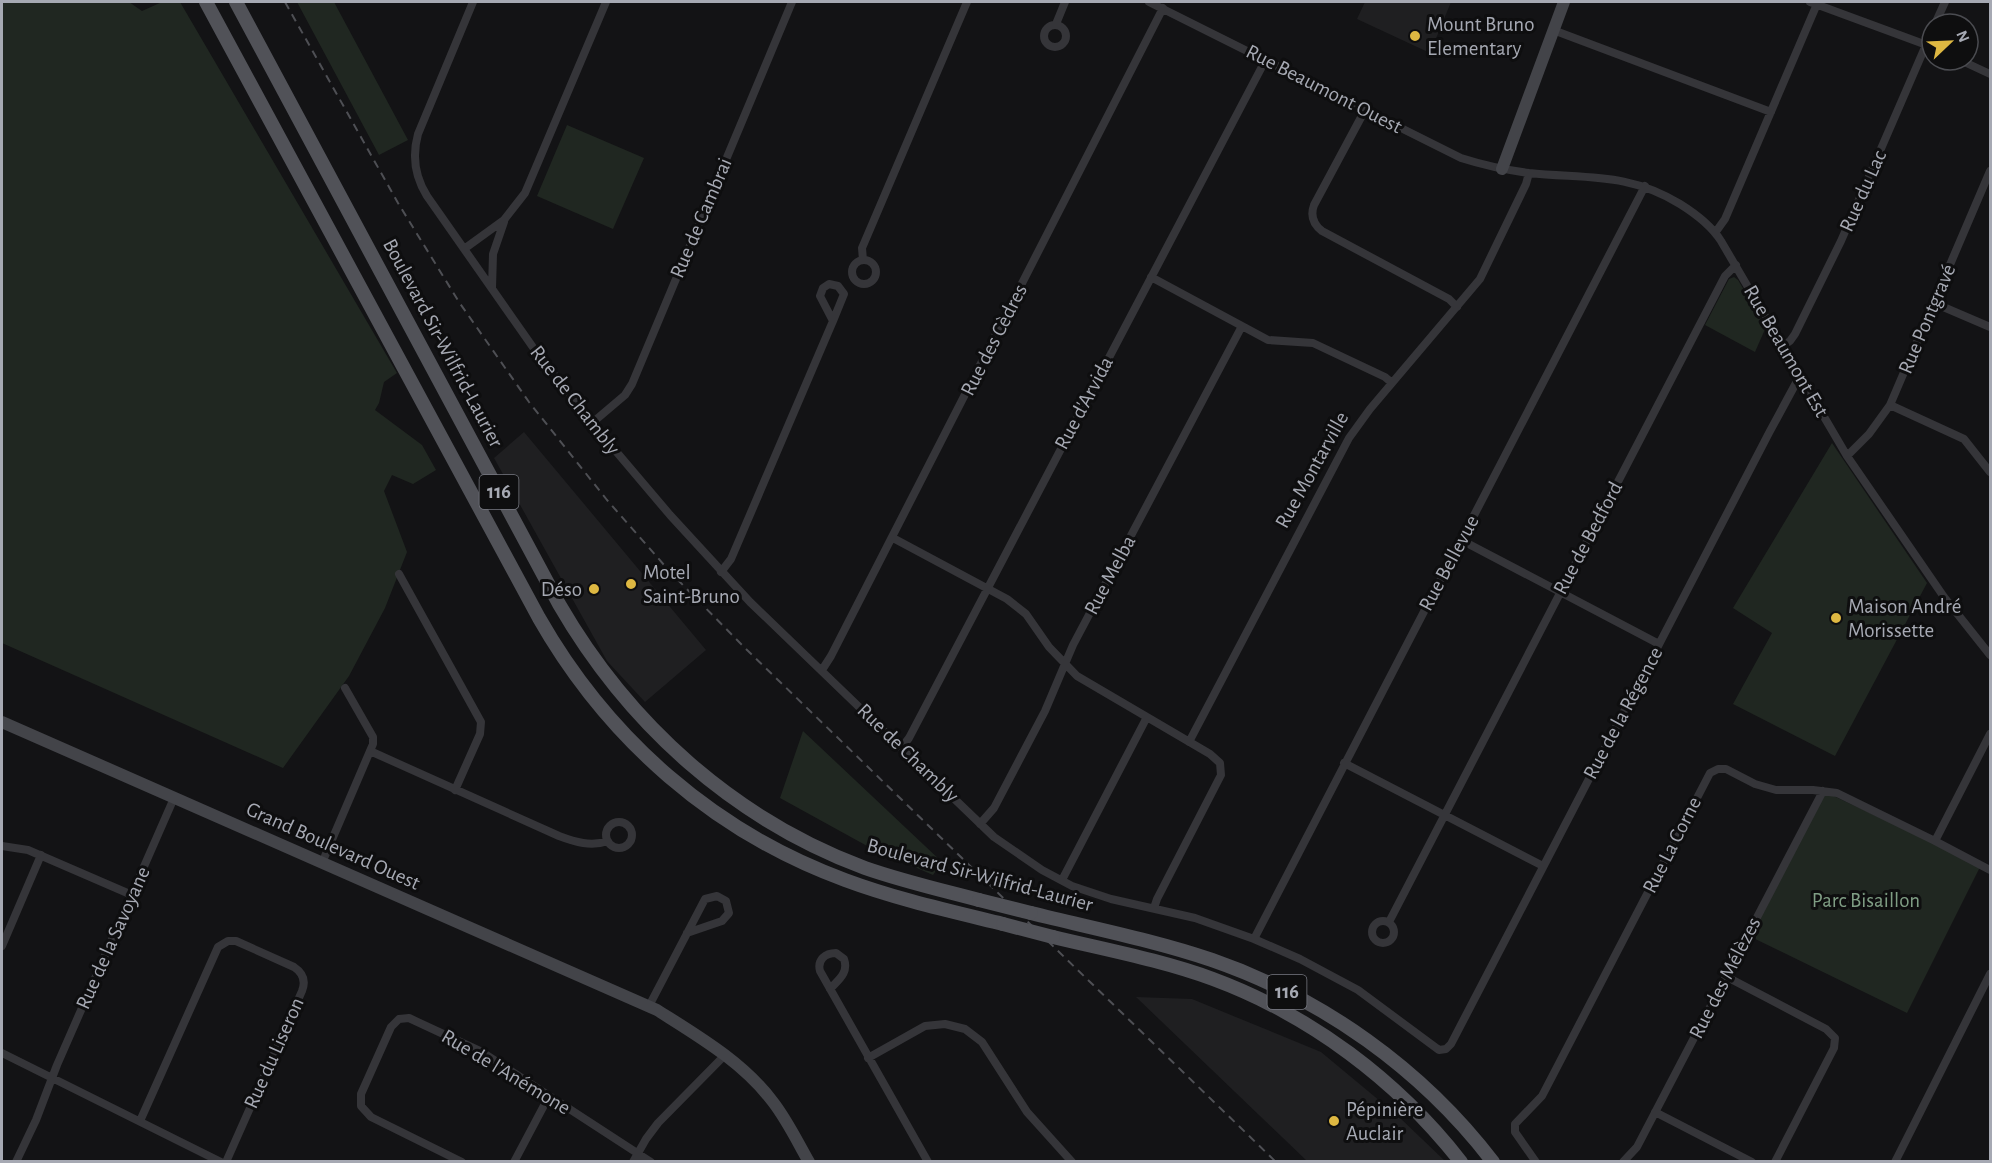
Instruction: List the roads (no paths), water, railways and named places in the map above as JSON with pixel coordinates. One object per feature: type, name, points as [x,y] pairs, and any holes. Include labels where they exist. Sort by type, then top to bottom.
[{"type":"main road","name":"Boulevard Sir-Wilfrid-Laurier","points":[[206,2],[536,612],[577,678],[610,719],[649,760],[727,822],[778,851],[823,872],[860,886],[1160,963],[1214,980],[1257,998],[1302,1021],[1349,1053],[1393,1088],[1431,1126],[1461,1161]]},
{"type":"main road","name":"Boulevard Sir-Wilfrid-Laurier","points":[[236,2],[559,604],[585,647],[622,696],[653,731],[699,773],[736,801],[784,830],[866,868],[915,883],[1212,960],[1292,995],[1350,1029],[1415,1078],[1464,1126],[1493,1161]]},
{"type":"street","name":"Rue de Chambly","points":[[473,2],[421,127],[415,151],[416,169],[422,186],[537,353],[592,423],[721,572],[980,824],[1011,849],[1062,880],[1103,896],[1195,918],[1254,939],[1300,959],[1344,982],[1396,1016],[1435,1048],[1446,1049]]},
{"type":"street","points":[[464,249],[504,220],[517,206],[529,186],[606,2]]},
{"type":"street","name":"Rue de Cambrai","points":[[592,423],[625,394],[632,384],[792,2]]},
{"type":"street","points":[[863,260],[862,249],[967,2]]},
{"type":"street","points":[[1056,24],[1065,2]]},
{"type":"street","name":"Rue Beaumont Ouest","points":[[1149,2],[1461,158],[1502,169]]},
{"type":"street","points":[[1502,169],[1564,2]]},
{"type":"street","points":[[1715,233],[1725,219],[1771,112],[1813,3],[1920,43]]},
{"type":"street","name":"Rue des Cèdres","points":[[822,670],[893,538],[1163,8]]},
{"type":"street","points":[[1553,30],[1771,112]]},
{"type":"street","name":"Rue d'Arvida","points":[[902,747],[909,738],[1266,59]]},
{"type":"street","name":"Rue du Lac","points":[[1784,345],[1796,334],[1920,66]]},
{"type":"street","points":[[1365,110],[1314,205],[1312,214],[1314,222],[1322,231],[1449,299],[1458,307]]},
{"type":"street","name":"Rue Beaumont Est","points":[[1502,169],[1529,173],[1604,177],[1645,186],[1699,217],[1715,233],[1736,265],[1846,456],[1944,597],[1990,655]]},
{"type":"street","name":"Rue Pontgravé","points":[[1846,456],[1869,434],[1890,405],[1990,171]]},
{"type":"street","name":"Rue Montarville","points":[[1189,742],[1349,438],[1392,383],[1458,307],[1487,268],[1529,173]]},
{"type":"street","name":"Rue Bellevue","points":[[1254,939],[1645,186]]},
{"type":"street","points":[[492,288],[493,254],[504,220]]},
{"type":"street","name":"Rue de Bedford","points":[[1389,922],[1725,276],[1736,265]]},
{"type":"street","points":[[1150,278],[1271,341],[1313,343],[1385,377],[1392,383]]},
{"type":"street","points":[[1934,303],[1990,327]]},
{"type":"street","points":[[721,572],[731,559],[833,321]]},
{"type":"street","name":"Rue Melba","points":[[980,824],[994,807],[1045,711],[1075,642],[1242,326]]},
{"type":"street","name":"Rue de la Régence","points":[[1446,1049],[1451,1044],[1776,420],[1796,383],[1802,377]]},
{"type":"street","points":[[1890,405],[1964,439],[1990,472]]},
{"type":"street","points":[[893,538],[1007,599],[1026,614],[1049,647],[1077,676],[1217,759],[1222,773],[1154,908]]},
{"type":"street","points":[[1461,540],[1659,644]]},
{"type":"street","points":[[399,574],[482,722],[480,734],[455,790]]},
{"type":"street","points":[[322,863],[373,744],[373,737],[345,688]]},
{"type":"street","points":[[1062,880],[1147,717]]},
{"type":"street","name":"Grand Boulevard Ouest","points":[[2,722],[650,1006],[725,1055],[751,1078],[773,1102],[809,1161]]},
{"type":"street","points":[[1935,842],[1990,734]]},
{"type":"street","points":[[370,751],[567,839],[598,845],[608,841]]},
{"type":"street","points":[[1344,763],[1543,866]]},
{"type":"street","name":"Rue La Corne","points":[[1536,1161],[1516,1134],[1515,1125],[1542,1096],[1710,773],[1718,769],[1726,770],[1776,790],[1837,793],[1990,870]]},
{"type":"street","name":"Rue des Mélèzes","points":[[1623,1161],[1635,1150],[1824,791]]},
{"type":"street","name":"Rue de la Savoyane","points":[[16,1161],[174,798]]},
{"type":"street","points":[[2,846],[25,849],[41,855],[132,895]]},
{"type":"street","points":[[2,946],[41,855]]},
{"type":"street","points":[[650,1006],[687,933],[705,899],[717,896],[726,901],[729,913],[725,919],[687,933]]},
{"type":"street","name":"Rue du Liseron","points":[[140,1121],[218,947],[225,942],[236,941],[294,967],[302,975],[304,984],[302,990],[226,1161]]},
{"type":"street","points":[[1895,1161],[1990,974]]},
{"type":"street","points":[[1726,977],[1826,1029],[1835,1038],[1834,1048],[1775,1161]]},
{"type":"street","points":[[830,989],[928,1161]]},
{"type":"street","name":"Rue de l'Anémone","points":[[462,1161],[371,1117],[361,1106],[362,1091],[391,1027],[396,1021],[410,1018],[496,1061],[635,1157],[651,1161]]},
{"type":"street","points":[[868,1058],[925,1026],[945,1024],[965,1029],[982,1042],[1027,1112],[1072,1161]]},
{"type":"street","points":[[2,1053],[220,1161]]},
{"type":"street","points":[[635,1157],[658,1123],[725,1055]]},
{"type":"street","points":[[514,1161],[549,1096]]},
{"type":"street","points":[[1655,1112],[1752,1161]]},
{"type":"railway","points":[[285,2],[398,203],[459,302],[529,402],[607,500],[672,574],[745,648],[1276,1162]]},
{"type":"place","name":"Mount Bruno Elementary","points":[[1415,36]]},
{"type":"place","name":"Motel Saint-Bruno","points":[[631,584]]},
{"type":"place","name":"Déso","points":[[594,589]]},
{"type":"place","name":"Maison André Morissette","points":[[1836,618]]},
{"type":"place","name":"Pépinière Auclair","points":[[1334,1121]]},
{"type":"park label","name":"Parc Bisaillon","points":[[1866,900]]}]
